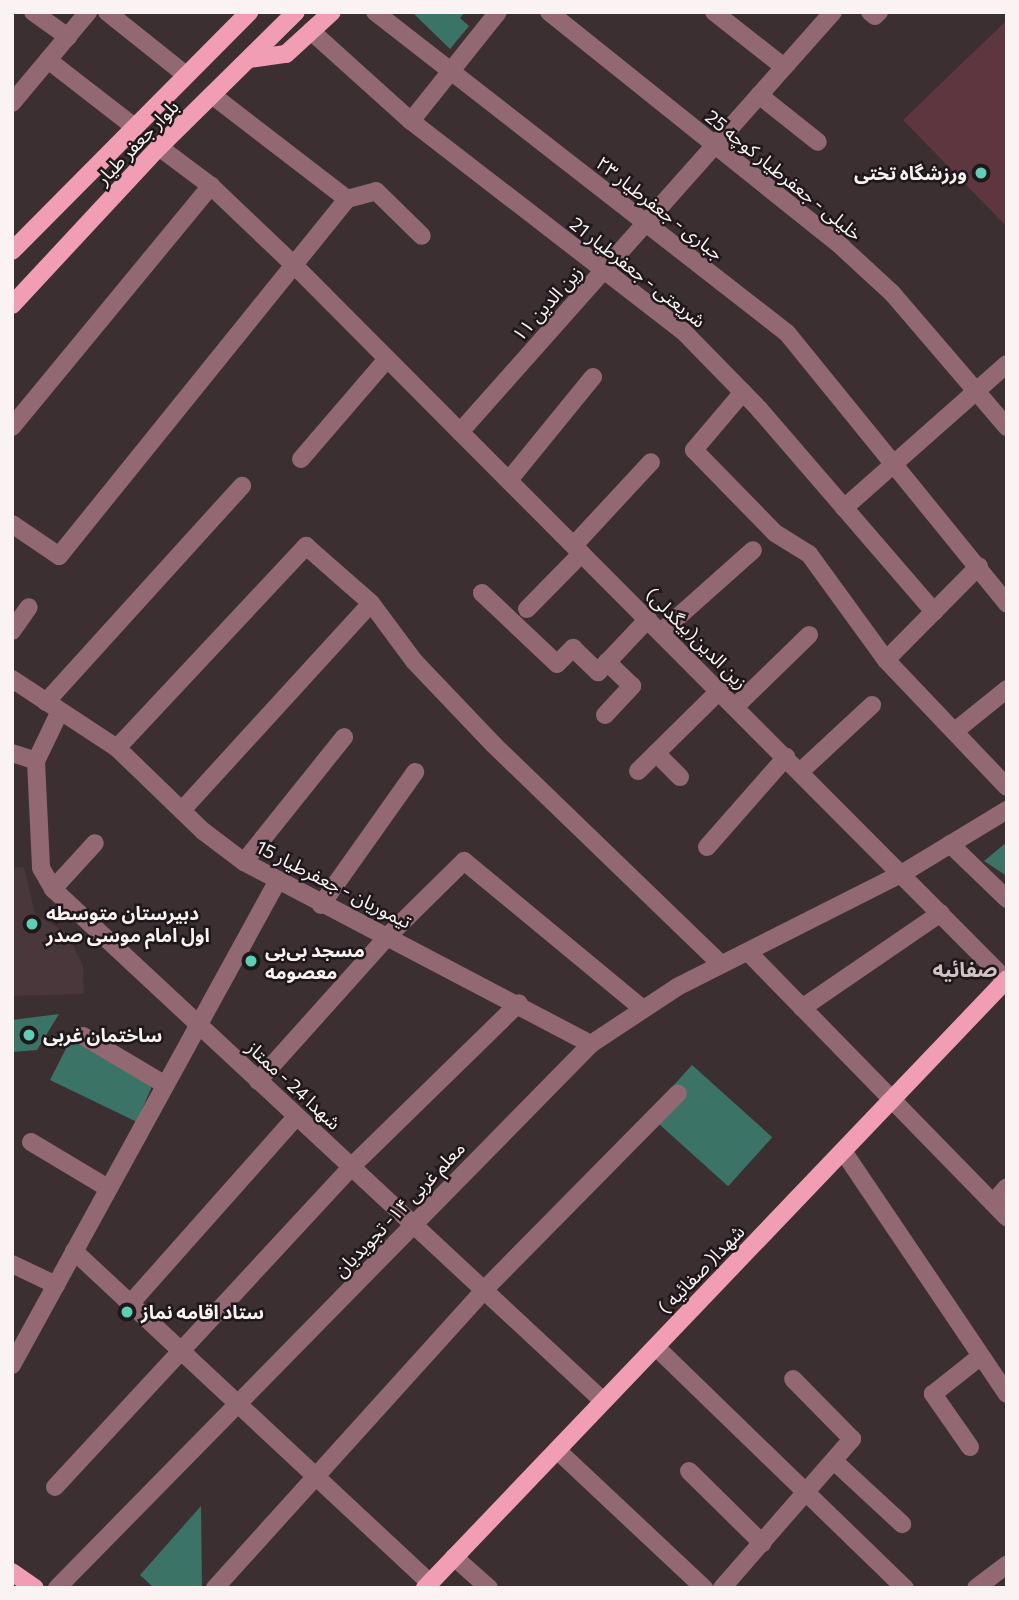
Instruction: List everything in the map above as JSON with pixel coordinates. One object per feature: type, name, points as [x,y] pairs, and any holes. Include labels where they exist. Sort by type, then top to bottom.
[{"type":"main road","name":"بلوار جعفر طیار","points":[[12,251],[248,12]]},
{"type":"main road","name":"بلوار جعفر طیار","points":[[12,305],[159,147],[296,12]]},
{"type":"main road","points":[[249,59],[286,54],[332,12]]},
{"type":"main road","points":[[134,127],[159,147]]},
{"type":"main road","name":"شهدا( صفائیه )","points":[[427,1585],[1006,980]]},
{"type":"main road","points":[[12,1572],[35,1588]]},
{"type":"street","points":[[33,12],[68,37]]},
{"type":"street","points":[[12,103],[88,12]]},
{"type":"street","points":[[107,12],[186,75]]},
{"type":"street","name":"جباری - جعفرطیار ۲۳","points":[[375,12],[787,333],[895,461],[1007,604]]},
{"type":"street","points":[[411,121],[498,12]]},
{"type":"street","name":"خلیلی - جعفرطیار کوچه 25","points":[[548,12],[715,145],[892,293],[977,388],[1007,427]]},
{"type":"street","points":[[714,12],[784,67]]},
{"type":"street","name":"زین الدین ۱۱","points":[[460,432],[832,12]]},
{"type":"street","name":"شریعتی - جعفرطیار 21","points":[[312,31],[411,121],[683,331],[743,393],[934,612]]},
{"type":"street","points":[[48,60],[134,127]]},
{"type":"street","points":[[212,95],[347,199]]},
{"type":"street","points":[[759,95],[818,142]]},
{"type":"street","name":"زین الدین(بیگدلی)","points":[[159,147],[211,186],[296,267],[903,873],[1006,980]]},
{"type":"street","points":[[12,427],[211,186]]},
{"type":"street","points":[[12,524],[59,556],[296,267],[347,199],[376,191],[422,236]]},
{"type":"street","points":[[301,459],[387,359]]},
{"type":"street","points":[[844,508],[1007,364]]},
{"type":"street","points":[[509,480],[593,377]]},
{"type":"street","points":[[743,393],[694,450],[775,533],[809,554],[886,660],[1007,787]]},
{"type":"street","points":[[527,609],[651,462]]},
{"type":"street","points":[[12,753],[36,761],[53,706],[242,486]]},
{"type":"street","points":[[117,748],[306,546],[371,603],[414,661],[493,744],[721,964]]},
{"type":"street","points":[[662,632],[753,550]]},
{"type":"street","points":[[886,660],[979,566]]},
{"type":"street","points":[[482,593],[557,664],[573,648],[598,672],[648,619]]},
{"type":"street","points":[[184,808],[371,603]]},
{"type":"street","points":[[12,631],[29,607]]},
{"type":"street","points":[[736,706],[809,635]]},
{"type":"street","points":[[605,715],[632,686],[607,662]]},
{"type":"street","name":"تیموریان - جعفرطیار 15","points":[[12,680],[117,748],[184,808],[202,831],[244,862],[321,905],[519,1003],[591,1044]]},
{"type":"street","points":[[955,731],[1007,689]]},
{"type":"street","points":[[638,771],[720,690]]},
{"type":"street","points":[[801,771],[872,705]]},
{"type":"street","points":[[244,862],[344,737]]},
{"type":"street","points":[[656,753],[680,777]]},
{"type":"street","points":[[707,847],[786,757]]},
{"type":"street","name":"شهدا 24 - ممتاز","points":[[36,761],[41,868],[53,889],[603,1401]]},
{"type":"street","points":[[321,905],[415,772]]},
{"type":"street","name":"معلم غربی ۱۴- تجویدیان","points":[[57,1588],[591,1044],[643,1009],[721,964],[749,953],[903,873],[1007,810]]},
{"type":"street","points":[[53,889],[94,843]]},
{"type":"street","points":[[950,844],[1007,899]]},
{"type":"street","points":[[258,1081],[388,936],[464,861],[643,1009]]},
{"type":"street","points":[[12,1365],[277,882]]},
{"type":"street","points":[[802,1008],[941,913]]},
{"type":"street","points":[[749,953],[892,1099],[1000,1203],[1007,1217]]},
{"type":"street","points":[[55,1487],[183,1352],[352,1166],[519,1003]]},
{"type":"street","points":[[83,1036],[164,1084]]},
{"type":"street","points":[[215,1588],[314,1473],[484,1290],[678,1093]]},
{"type":"street","points":[[130,1304],[297,1116]]},
{"type":"street","points":[[31,1142],[108,1188]]},
{"type":"street","points":[[843,1151],[1007,1394]]},
{"type":"street","points":[[1000,1203],[1007,1187]]},
{"type":"street","points":[[74,1251],[314,1473],[427,1585]]},
{"type":"street","points":[[12,1264],[55,1285]]},
{"type":"street","points":[[656,1347],[809,1491],[905,1588]]},
{"type":"street","points":[[970,1447],[933,1394],[981,1356]]},
{"type":"street","points":[[722,1588],[852,1439],[793,1379]]},
{"type":"street","points":[[557,1450],[704,1588]]},
{"type":"street","points":[[834,1461],[902,1524]]},
{"type":"street","points":[[689,1471],[762,1543]]},
{"type":"street","points":[[454,1557],[489,1588]]},
{"type":"street","points":[[976,1588],[1007,1565]]},
{"type":"shaded area","name":"ورزشگاه تختی","points":[[1007,20],[1007,227],[903,120]]},
{"type":"shaded area","name":"دبیرستان متوسطه اول امام موسی صدر","points":[[24,867],[35,914],[67,933],[83,966],[84,994],[12,996],[12,868]]},
{"type":"building","points":[[412,12],[465,12],[460,18],[469,26],[450,49]]},
{"type":"building","points":[[1007,842],[1007,876],[984,861]]},
{"type":"building","name":"ساختمان غربی","points":[[59,1014],[37,1050],[12,1052],[12,1020]]},
{"type":"building","points":[[74,1033],[154,1081],[137,1122],[50,1080]]},
{"type":"building","points":[[692,1065],[772,1137],[728,1186],[648,1114]]},
{"type":"building","points":[[201,1506],[202,1588],[154,1588],[140,1575]]},
{"type":"place","name":"ورزشگاه تختی","points":[[981,173]]},
{"type":"place","name":"دبیرستان متوسطه اول امام موسی صدر","points":[[32,924]]},
{"type":"place","name":"مسجد بی‌بی معصومه","points":[[251,961]]},
{"type":"place","name":"ساختمان غربی","points":[[29,1035]]},
{"type":"place","name":"ستاد اقامه نماز","points":[[127,1312]]},
{"type":"district","name":"صفائیه","points":[[965,969]]}]
